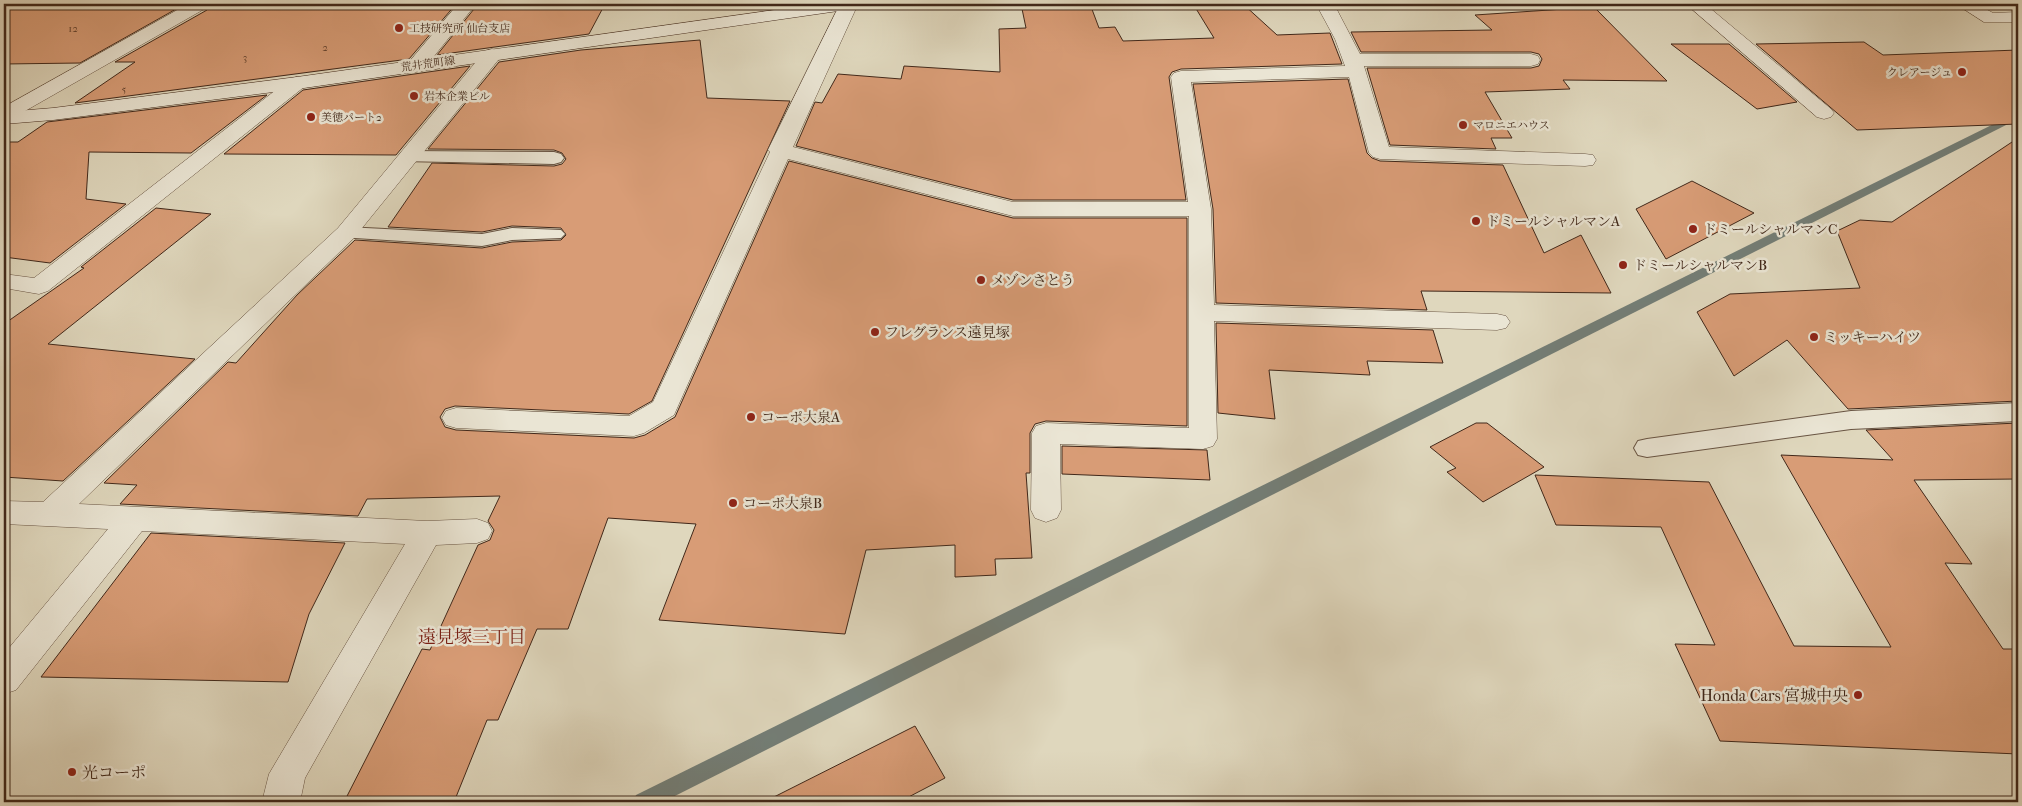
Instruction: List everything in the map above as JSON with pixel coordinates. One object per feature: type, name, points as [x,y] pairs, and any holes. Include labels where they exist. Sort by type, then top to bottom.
[{"type":"street","points":[[4,117],[200,4]]},
{"type":"street","points":[[416,66],[468,4]]},
{"type":"street","points":[[456,418],[634,426],[664,408],[779,150],[844,11],[851,4]]},
{"type":"street","name":"荒井荒町線","points":[[4,117],[53,114],[297,83],[851,4]]},
{"type":"street","points":[[1325,4],[1339,24],[1355,66],[1380,153],[1585,160]]},
{"type":"street","points":[[1695,4],[1824,113]]},
{"type":"street","points":[[1965,4],[1990,18],[2018,17]]},
{"type":"street","points":[[50,514],[346,233],[492,55]]},
{"type":"street","points":[[1046,510],[1046,432],[1203,439],[1200,209],[1181,77],[1355,66],[1531,60]]},
{"type":"street","points":[[4,281],[39,286],[297,83]]},
{"type":"street","points":[[779,150],[1013,209],[1200,209]]},
{"type":"street","points":[[1201,313],[1497,322]]},
{"type":"street","points":[[4,512],[428,533],[477,531]]},
{"type":"street","points":[[4,679],[134,519]]},
{"type":"street","points":[[280,802],[287,774],[428,533]]},
{"type":"lane","points":[[408,157],[554,158]]},
{"type":"lane","points":[[346,233],[482,240],[512,234],[554,234]]},
{"type":"lane","points":[[1647,448],[1850,420],[2018,412]]},
{"type":"building","points":[[4,4],[185,4],[80,63],[4,64]]},
{"type":"building","points":[[211,4],[456,4],[409,59],[75,103],[135,62],[115,62],[207,10]]},
{"type":"building","points":[[478,4],[605,4],[589,34],[437,55]]},
{"type":"building","points":[[1021,4],[1090,4],[1099,28],[1115,27],[1123,41],[1214,38],[1195,7],[1243,4],[1277,35],[1330,33],[1342,64],[1181,69],[1172,72],[1169,77],[1186,200],[1013,200],[796,146],[815,102],[822,103],[838,74],[901,79],[904,66],[1000,72],[999,29],[1026,28]]},
{"type":"building","points":[[1594,7],[1667,81],[1563,80],[1570,89],[1485,92],[1512,138],[1491,138],[1496,149],[1390,145],[1367,68],[1531,68],[1539,66],[1542,59],[1539,54],[1531,52],[1361,52],[1351,32],[1492,30],[1475,15]]},
{"type":"building","points":[[700,40],[707,98],[790,101],[652,401],[629,414],[455,406],[445,409],[440,417],[445,427],[456,430],[634,438],[645,435],[675,417],[789,161],[1013,218],[1187,218],[1187,426],[1046,421],[1035,424],[1030,433],[1030,473],[1026,473],[1032,558],[995,559],[996,575],[955,577],[955,545],[866,550],[845,634],[659,620],[696,524],[608,518],[568,629],[537,629],[498,720],[487,720],[454,802],[344,802],[422,649],[430,650],[478,545],[490,540],[494,530],[488,521],[500,496],[367,499],[358,516],[120,504],[137,485],[104,483],[228,362],[236,363],[297,295],[355,240],[482,248],[512,242],[561,240],[566,235],[561,228],[512,226],[482,232],[388,227],[432,163],[554,166],[562,164],[566,159],[562,153],[554,150],[428,149],[499,62],[581,50]]},
{"type":"building","points":[[1864,42],[1883,55],[2018,50],[2018,124],[1857,130],[1756,44]]},
{"type":"building","points":[[1671,44],[1729,44],[1797,102],[1757,109]]},
{"type":"building","points":[[470,66],[396,155],[224,154],[303,90]]},
{"type":"building","points":[[1348,79],[1367,153],[1372,158],[1380,161],[1503,165],[1544,253],[1581,235],[1611,293],[1421,291],[1427,310],[1216,303],[1213,209],[1193,84]]},
{"type":"building","points":[[267,95],[191,153],[89,152],[86,199],[126,204],[50,263],[4,257],[4,142],[18,142],[47,122]]},
{"type":"building","points":[[2018,138],[2018,401],[1848,409],[1787,340],[1734,376],[1697,312],[1730,294],[1860,288],[1837,231],[1860,220],[1892,222]]},
{"type":"building","name":"ドミールシャルマンC","points":[[1692,181],[1754,213],[1666,259],[1636,209]]},
{"type":"building","points":[[156,208],[211,214],[48,344],[195,359],[63,481],[4,477],[4,324],[84,268],[81,267]]},
{"type":"building","points":[[1216,323],[1433,330],[1443,363],[1367,361],[1370,375],[1269,370],[1275,419],[1218,413]]},
{"type":"building","points":[[1476,423],[1487,423],[1544,467],[1483,502],[1447,472],[1456,468],[1430,447]]},
{"type":"building","points":[[2018,423],[2018,479],[1914,480],[1972,564],[1945,563],[2003,649],[2018,649],[2018,754],[1720,741],[1675,644],[1715,645],[1661,527],[1556,525],[1535,475],[1709,482],[1794,646],[1891,647],[1781,455],[1893,460],[1866,430]]},
{"type":"building","points":[[1062,446],[1207,450],[1210,480],[1062,474]]},
{"type":"building","points":[[151,533],[345,543],[309,614],[288,682],[41,677]]},
{"type":"building","points":[[915,726],[945,778],[899,802],[764,802]]},
{"type":"waterway","points":[[643,802],[2018,115]]},
{"type":"place","name":"工技研究所 仙台支店","points":[[399,28]]},
{"type":"place","name":"クレアージュ","points":[[1962,72]]},
{"type":"place","name":"岩本企業ビル","points":[[414,96]]},
{"type":"place","name":"美徳パート2","points":[[311,117]]},
{"type":"place","name":"マロニエハウス","points":[[1463,125]]},
{"type":"place","name":"ドミールシャルマンA","points":[[1476,221]]},
{"type":"place","name":"ドミールシャルマンC","points":[[1693,229]]},
{"type":"place","name":"ドミールシャルマンB","points":[[1623,265]]},
{"type":"place","name":"メゾンさとう","points":[[981,280]]},
{"type":"place","name":"フレグランス遠見塚","points":[[875,332]]},
{"type":"place","name":"ミッキーハイツ","points":[[1814,337]]},
{"type":"place","name":"コーポ大泉A","points":[[751,417]]},
{"type":"place","name":"コーポ大泉B","points":[[733,503]]},
{"type":"place","name":"Honda Cars 宮城中央","points":[[1858,695]]},
{"type":"place","name":"光コーポ","points":[[72,772]]},
{"type":"district","name":"遠見塚三丁目","points":[[472,637]]}]
